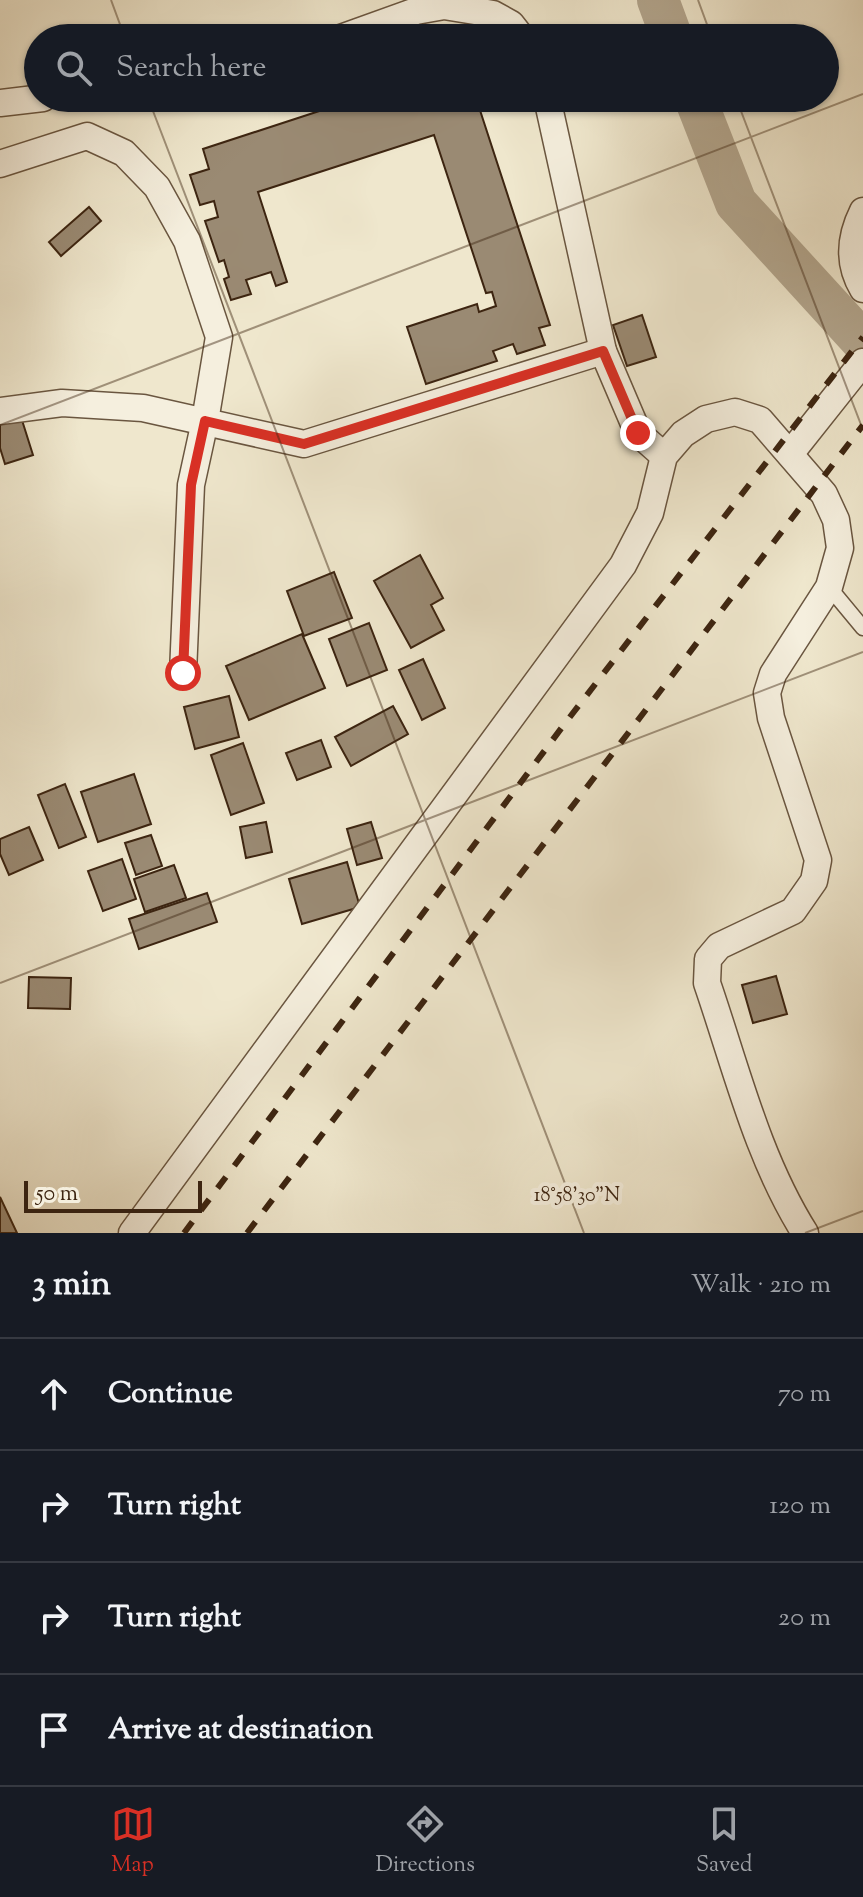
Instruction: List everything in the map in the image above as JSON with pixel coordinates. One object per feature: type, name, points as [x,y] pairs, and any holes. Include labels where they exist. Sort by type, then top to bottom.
[{"type":"street","points":[[373,24],[415,6],[444,6],[493,14],[511,24]]},
{"type":"street","points":[[0,103],[24,100]]},
{"type":"street","points":[[550,112],[603,351],[638,433],[664,456]]},
{"type":"street","points":[[0,164],[87,136],[124,153],[157,187],[187,241],[219,337],[191,485],[183,673]]},
{"type":"street","points":[[863,211],[853,235],[852,247],[855,270],[863,289]]},
{"type":"street","points":[[0,411],[62,403],[143,408],[304,444],[603,351]]},
{"type":"street","points":[[790,454],[863,362]]},
{"type":"street","points":[[132,1233],[623,565],[650,513],[664,456],[683,434],[706,419],[735,412],[760,420],[824,494],[836,520],[840,548],[829,587],[773,674],[767,693],[771,718],[818,860],[814,881],[793,911],[719,946],[708,959],[707,983],[770,1169],[786,1204],[805,1233]]},
{"type":"lane","points":[[829,587],[863,628]]},
{"type":"building","points":[[316,112],[481,112],[550,325],[539,328],[545,345],[517,354],[513,344],[493,351],[497,361],[426,384],[407,327],[477,304],[479,312],[496,306],[492,292],[486,293],[434,135],[258,192],[287,282],[276,286],[271,272],[246,280],[251,294],[231,300],[224,279],[229,277],[224,260],[219,262],[205,221],[218,217],[214,201],[200,205],[190,175],[209,169],[203,149]]},
{"type":"building","points":[[89,207],[101,221],[61,256],[49,242]]},
{"type":"building","points":[[642,315],[656,357],[627,366],[613,325]]},
{"type":"building","points":[[21,417],[33,455],[5,464],[0,448],[0,424]]},
{"type":"building","points":[[420,555],[443,598],[431,605],[444,630],[411,648],[374,581]]},
{"type":"building","points":[[334,572],[352,618],[304,636],[287,591]]},
{"type":"building","points":[[369,623],[387,670],[347,686],[329,639]]},
{"type":"building","points":[[302,634],[325,688],[249,720],[226,666]]},
{"type":"building","points":[[423,659],[445,708],[422,720],[399,670]]},
{"type":"building","points":[[229,696],[239,737],[195,749],[184,707]]},
{"type":"building","points":[[393,706],[408,734],[351,766],[335,737]]},
{"type":"building","points":[[321,740],[331,767],[297,780],[286,753]]},
{"type":"building","points":[[243,743],[264,803],[231,815],[211,755]]},
{"type":"building","points":[[134,774],[151,824],[98,842],[81,792]]},
{"type":"building","points":[[65,784],[86,837],[59,848],[38,795]]},
{"type":"building","points":[[266,822],[272,852],[246,858],[240,827]]},
{"type":"building","points":[[371,822],[382,858],[357,865],[347,829]]},
{"type":"building","points":[[29,827],[43,860],[9,875],[0,854],[0,839]]},
{"type":"building","points":[[151,835],[162,866],[136,875],[125,843]]},
{"type":"building","points":[[122,859],[136,899],[103,911],[88,871]]},
{"type":"building","points":[[347,862],[360,907],[302,924],[289,879]]},
{"type":"building","points":[[174,865],[186,898],[145,912],[134,879]]},
{"type":"building","points":[[207,893],[217,922],[139,949],[129,919]]},
{"type":"building","points":[[776,976],[787,1014],[753,1023],[742,985]]},
{"type":"building","points":[[29,977],[71,978],[70,1009],[28,1008]]},
{"type":"building","points":[[0,1197],[17,1233],[0,1233]]},
{"type":"waterway","points":[[658,0],[667,24]]},
{"type":"waterway","points":[[700,112],[736,203],[863,342]]},
{"type":"railway","points":[[184,1233],[563,726],[863,337]]},
{"type":"railway","points":[[247,1233],[863,425]]},
{"type":"route","points":[[183,673],[191,485],[205,421],[304,444],[603,351],[638,433]]}]
